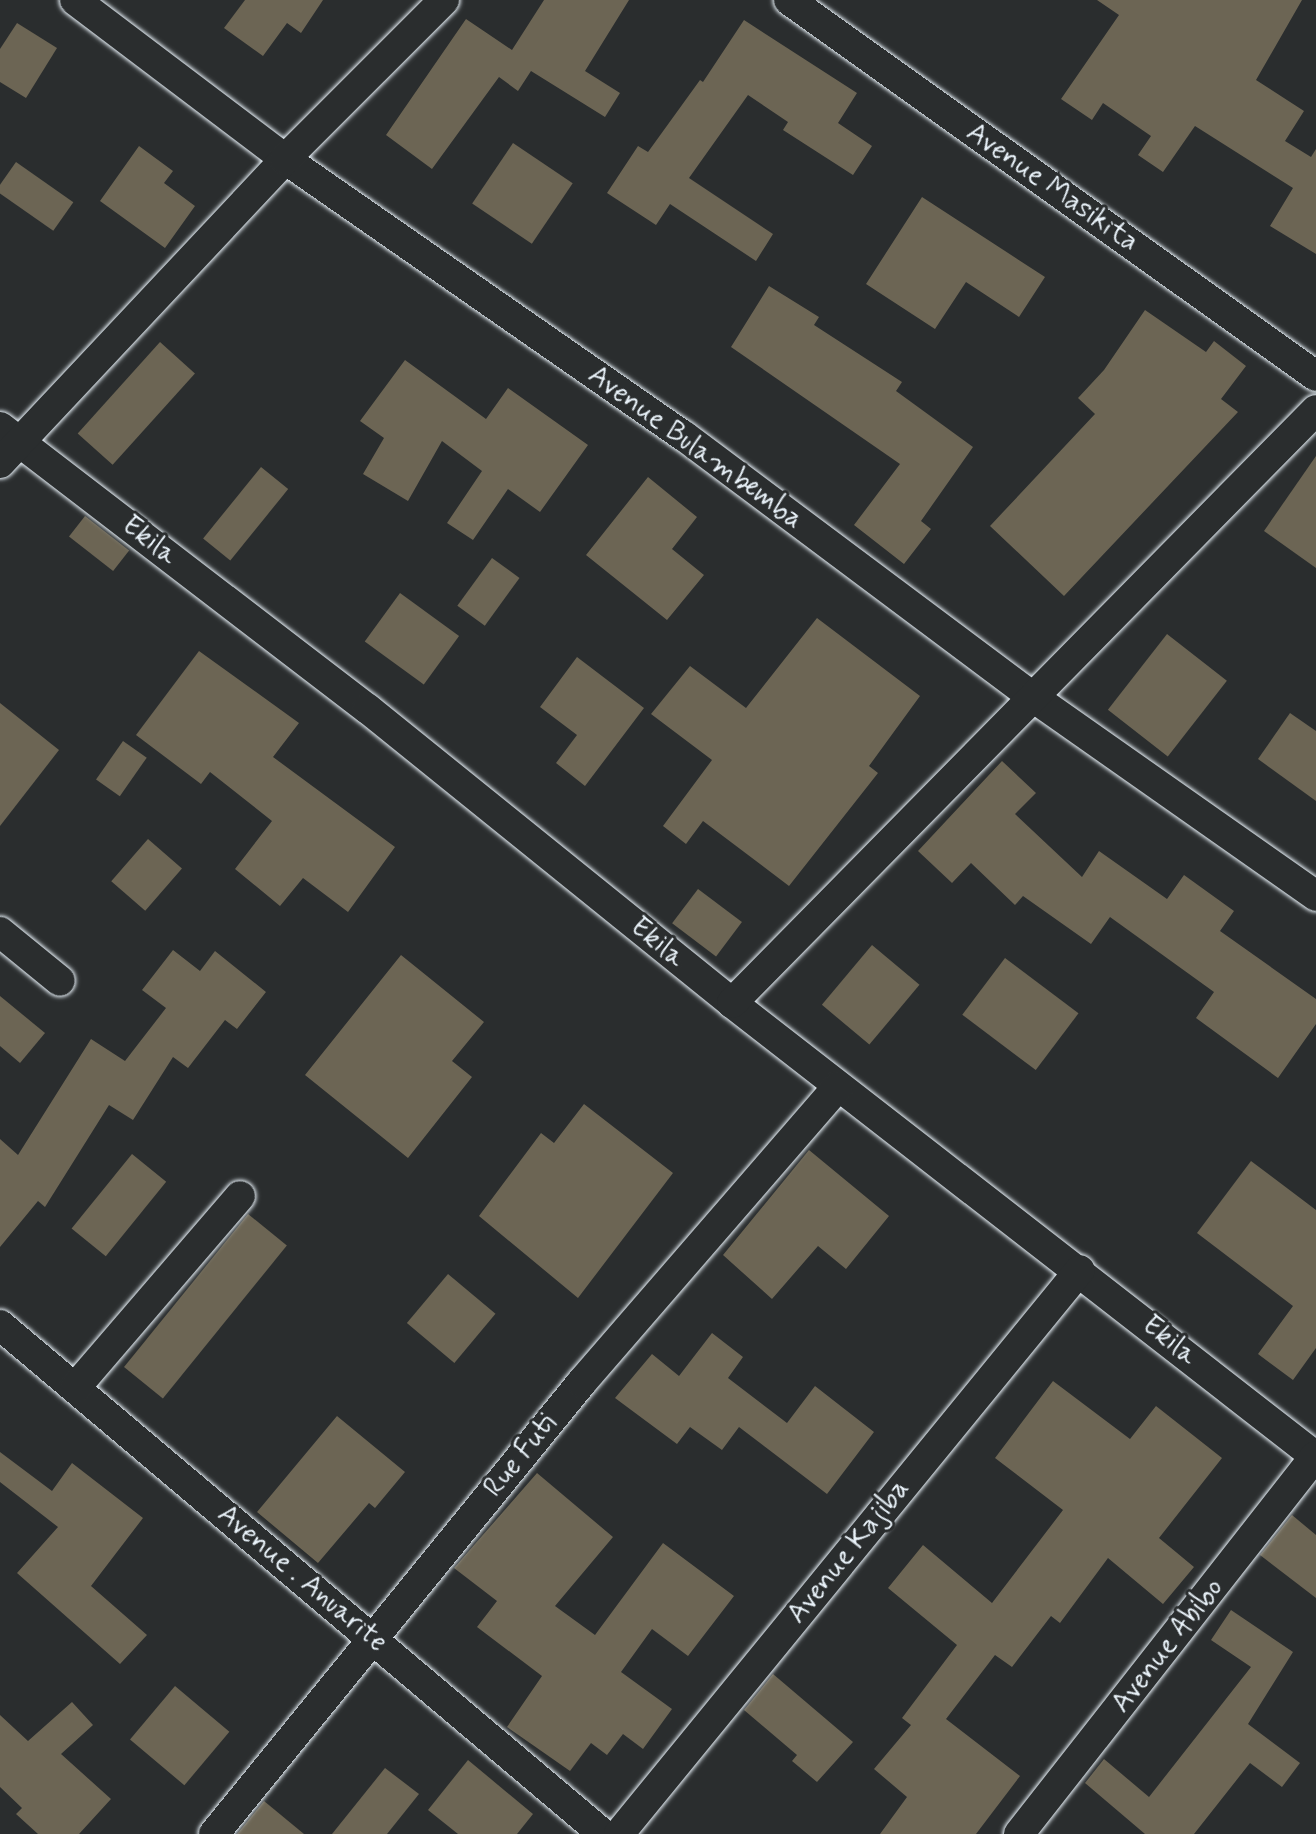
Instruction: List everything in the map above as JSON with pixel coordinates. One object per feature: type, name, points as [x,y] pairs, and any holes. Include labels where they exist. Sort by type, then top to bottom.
[{"type":"street","name":"Avenue Bulambemba","points":[[75,0],[285,159],[684,436],[1033,697],[1316,896]]},
{"type":"street","points":[[6,444],[444,0]]},
{"type":"street","name":"Avenue Masikita","points":[[789,0],[1316,376]]},
{"type":"street","points":[[732,1003],[1316,410]]},
{"type":"street","name":"Ekila","points":[[6,444],[368,709],[732,1003],[1080,1270],[1316,1457]]},
{"type":"street","points":[[0,932],[60,981]]},
{"type":"street","name":"Rue Futi","points":[[214,1834],[582,1382],[838,1086]]},
{"type":"street","points":[[75,1388],[240,1196]]},
{"type":"street","name":"Avenue Kajiba","points":[[619,1834],[1080,1270]]},
{"type":"street","name":"Avenue . Anuarite","points":[[0,1325],[603,1834]]},
{"type":"street","name":"Avenue Abibo","points":[[1019,1834],[1316,1457]]},
{"type":"building","points":[[245,0],[323,0],[301,33],[287,23],[263,56],[224,28]]},
{"type":"building","points":[[544,0],[629,0],[585,71],[620,93],[605,117],[531,71],[518,91],[499,77],[432,169],[386,135],[466,19],[512,50]]},
{"type":"building","points":[[1097,0],[1302,0],[1256,80],[1304,111],[1285,141],[1311,157],[1316,149],[1316,254],[1270,226],[1293,188],[1195,126],[1163,172],[1138,155],[1151,136],[1103,103],[1092,120],[1061,99],[1119,15]]},
{"type":"building","points":[[744,20],[857,93],[838,123],[872,146],[853,175],[783,130],[788,122],[748,95],[689,178],[773,234],[756,261],[670,204],[656,225],[607,193],[638,146],[648,152],[700,80],[703,82]]},
{"type":"building","points":[[17,23],[57,48],[26,98],[0,82],[0,49]]},
{"type":"building","points":[[513,143],[573,183],[532,244],[472,204]]},
{"type":"building","points":[[139,146],[173,171],[164,183],[195,206],[165,248],[100,201]]},
{"type":"building","points":[[16,162],[73,202],[53,231],[0,194],[0,185]]},
{"type":"building","points":[[922,197],[1045,277],[1019,317],[966,282],[935,329],[866,284]]},
{"type":"building","points":[[769,286],[819,317],[814,325],[902,382],[896,391],[973,447],[921,521],[931,529],[904,564],[854,525],[900,464],[731,347]]},
{"type":"building","points":[[1145,310],[1206,352],[1214,341],[1246,366],[1221,399],[1238,412],[1064,596],[990,526],[1095,414],[1078,398],[1104,370]]},
{"type":"building","points":[[160,342],[195,373],[113,465],[78,433]]},
{"type":"building","points":[[405,360],[486,419],[508,388],[588,445],[540,512],[508,489],[473,540],[447,523],[482,471],[442,441],[408,501],[363,474],[384,438],[360,421]]},
{"type":"building","points":[[1316,456],[1316,568],[1264,531]]},
{"type":"building","points":[[261,467],[288,489],[230,561],[203,538]]},
{"type":"building","points":[[648,477],[697,517],[672,549],[704,575],[667,620],[586,555]]},
{"type":"building","points":[[85,516],[129,550],[113,571],[69,536]]},
{"type":"building","points":[[492,558],[520,578],[485,626],[457,606]]},
{"type":"building","points":[[400,593],[459,636],[424,684],[365,642]]},
{"type":"building","points":[[817,618],[920,696],[869,766],[878,773],[789,886],[703,821],[686,844],[663,826],[712,760],[651,714],[690,666],[746,708]]},
{"type":"building","points":[[1167,634],[1227,681],[1168,756],[1108,710]]},
{"type":"building","points":[[199,651],[299,723],[273,757],[395,847],[348,912],[303,878],[280,906],[235,869],[272,821],[210,772],[201,784],[136,735]]},
{"type":"building","points":[[577,657],[644,708],[585,786],[556,763],[577,735],[540,707]]},
{"type":"building","points":[[0,703],[59,750],[0,826]]},
{"type":"building","points":[[1290,713],[1316,731],[1316,801],[1258,759]]},
{"type":"building","points":[[123,741],[147,758],[120,796],[96,780]]},
{"type":"building","points":[[1002,761],[1036,793],[1015,814],[1082,877],[1099,851],[1167,899],[1184,875],[1234,911],[1220,931],[1316,999],[1316,1024],[1278,1078],[1196,1018],[1214,992],[1110,917],[1091,944],[1023,896],[1015,905],[971,863],[952,883],[918,851]]},
{"type":"building","points":[[148,839],[182,869],[145,911],[111,881]]},
{"type":"building","points":[[698,889],[742,922],[716,956],[672,923]]},
{"type":"building","points":[[872,945],[919,985],[869,1045],[822,1005]]},
{"type":"building","points":[[173,950],[200,971],[215,951],[266,992],[237,1029],[225,1020],[188,1068],[173,1057],[133,1120],[109,1105],[45,1207],[38,1201],[0,1247],[0,1139],[18,1155],[91,1039],[125,1061],[166,1008],[142,990]]},
{"type":"building","points":[[401,955],[484,1022],[452,1061],[472,1077],[408,1158],[305,1075]]},
{"type":"building","points":[[1005,958],[1078,1013],[1036,1070],[962,1015]]},
{"type":"building","points":[[0,996],[45,1033],[20,1063],[0,1046]]},
{"type":"building","points":[[584,1104],[673,1173],[578,1298],[479,1216],[541,1133],[554,1143]]},
{"type":"building","points":[[809,1150],[889,1216],[846,1269],[818,1246],[772,1299],[723,1255]]},
{"type":"building","points":[[132,1154],[166,1182],[106,1256],[72,1229]]},
{"type":"building","points":[[1251,1161],[1316,1210],[1316,1348],[1293,1380],[1258,1354],[1293,1306],[1197,1233]]},
{"type":"building","points":[[248,1214],[287,1245],[163,1399],[124,1367]]},
{"type":"building","points":[[448,1274],[495,1314],[454,1363],[407,1323]]},
{"type":"building","points":[[712,1333],[743,1357],[728,1378],[787,1423],[815,1386],[874,1432],[827,1494],[739,1427],[722,1450],[690,1427],[677,1444],[615,1398],[652,1354],[679,1376]]},
{"type":"building","points":[[1053,1381],[1130,1439],[1156,1406],[1222,1458],[1159,1538],[1194,1567],[1163,1604],[1108,1558],[1060,1623],[1051,1616],[1012,1667],[995,1655],[946,1719],[1020,1776],[976,1834],[880,1834],[907,1797],[874,1769],[911,1725],[902,1718],[957,1645],[888,1588],[923,1545],[992,1603],[1063,1510],[995,1458]]},
{"type":"building","points":[[337,1416],[405,1472],[375,1508],[369,1503],[318,1563],[257,1512]]},
{"type":"building","points":[[0,1452],[52,1491],[72,1463],[143,1518],[91,1586],[147,1635],[120,1664],[17,1573],[58,1527],[0,1482]]},
{"type":"building","points":[[537,1473],[613,1537],[555,1606],[595,1635],[663,1543],[734,1596],[688,1656],[652,1629],[621,1672],[672,1709],[643,1749],[623,1734],[607,1755],[591,1743],[570,1771],[507,1727],[542,1676],[477,1627],[497,1601],[454,1568]]},
{"type":"building","points":[[1292,1515],[1316,1535],[1316,1598],[1260,1555]]},
{"type":"building","points":[[1231,1610],[1293,1652],[1248,1724],[1300,1763],[1282,1787],[1250,1763],[1194,1834],[1145,1834],[1085,1783],[1104,1759],[1149,1797],[1251,1667],[1211,1640]]},
{"type":"building","points":[[773,1674],[853,1742],[817,1782],[792,1761],[797,1755],[744,1710]]},
{"type":"building","points":[[175,1686],[229,1732],[184,1785],[130,1740]]},
{"type":"building","points":[[72,1702],[93,1725],[61,1754],[111,1799],[79,1834],[38,1834],[16,1814],[22,1808],[0,1787],[0,1715],[28,1741]]},
{"type":"building","points":[[468,1760],[533,1814],[517,1834],[458,1834],[428,1810]]},
{"type":"building","points":[[385,1768],[419,1794],[387,1834],[332,1834]]},
{"type":"building","points":[[264,1801],[304,1834],[237,1834]]}]
